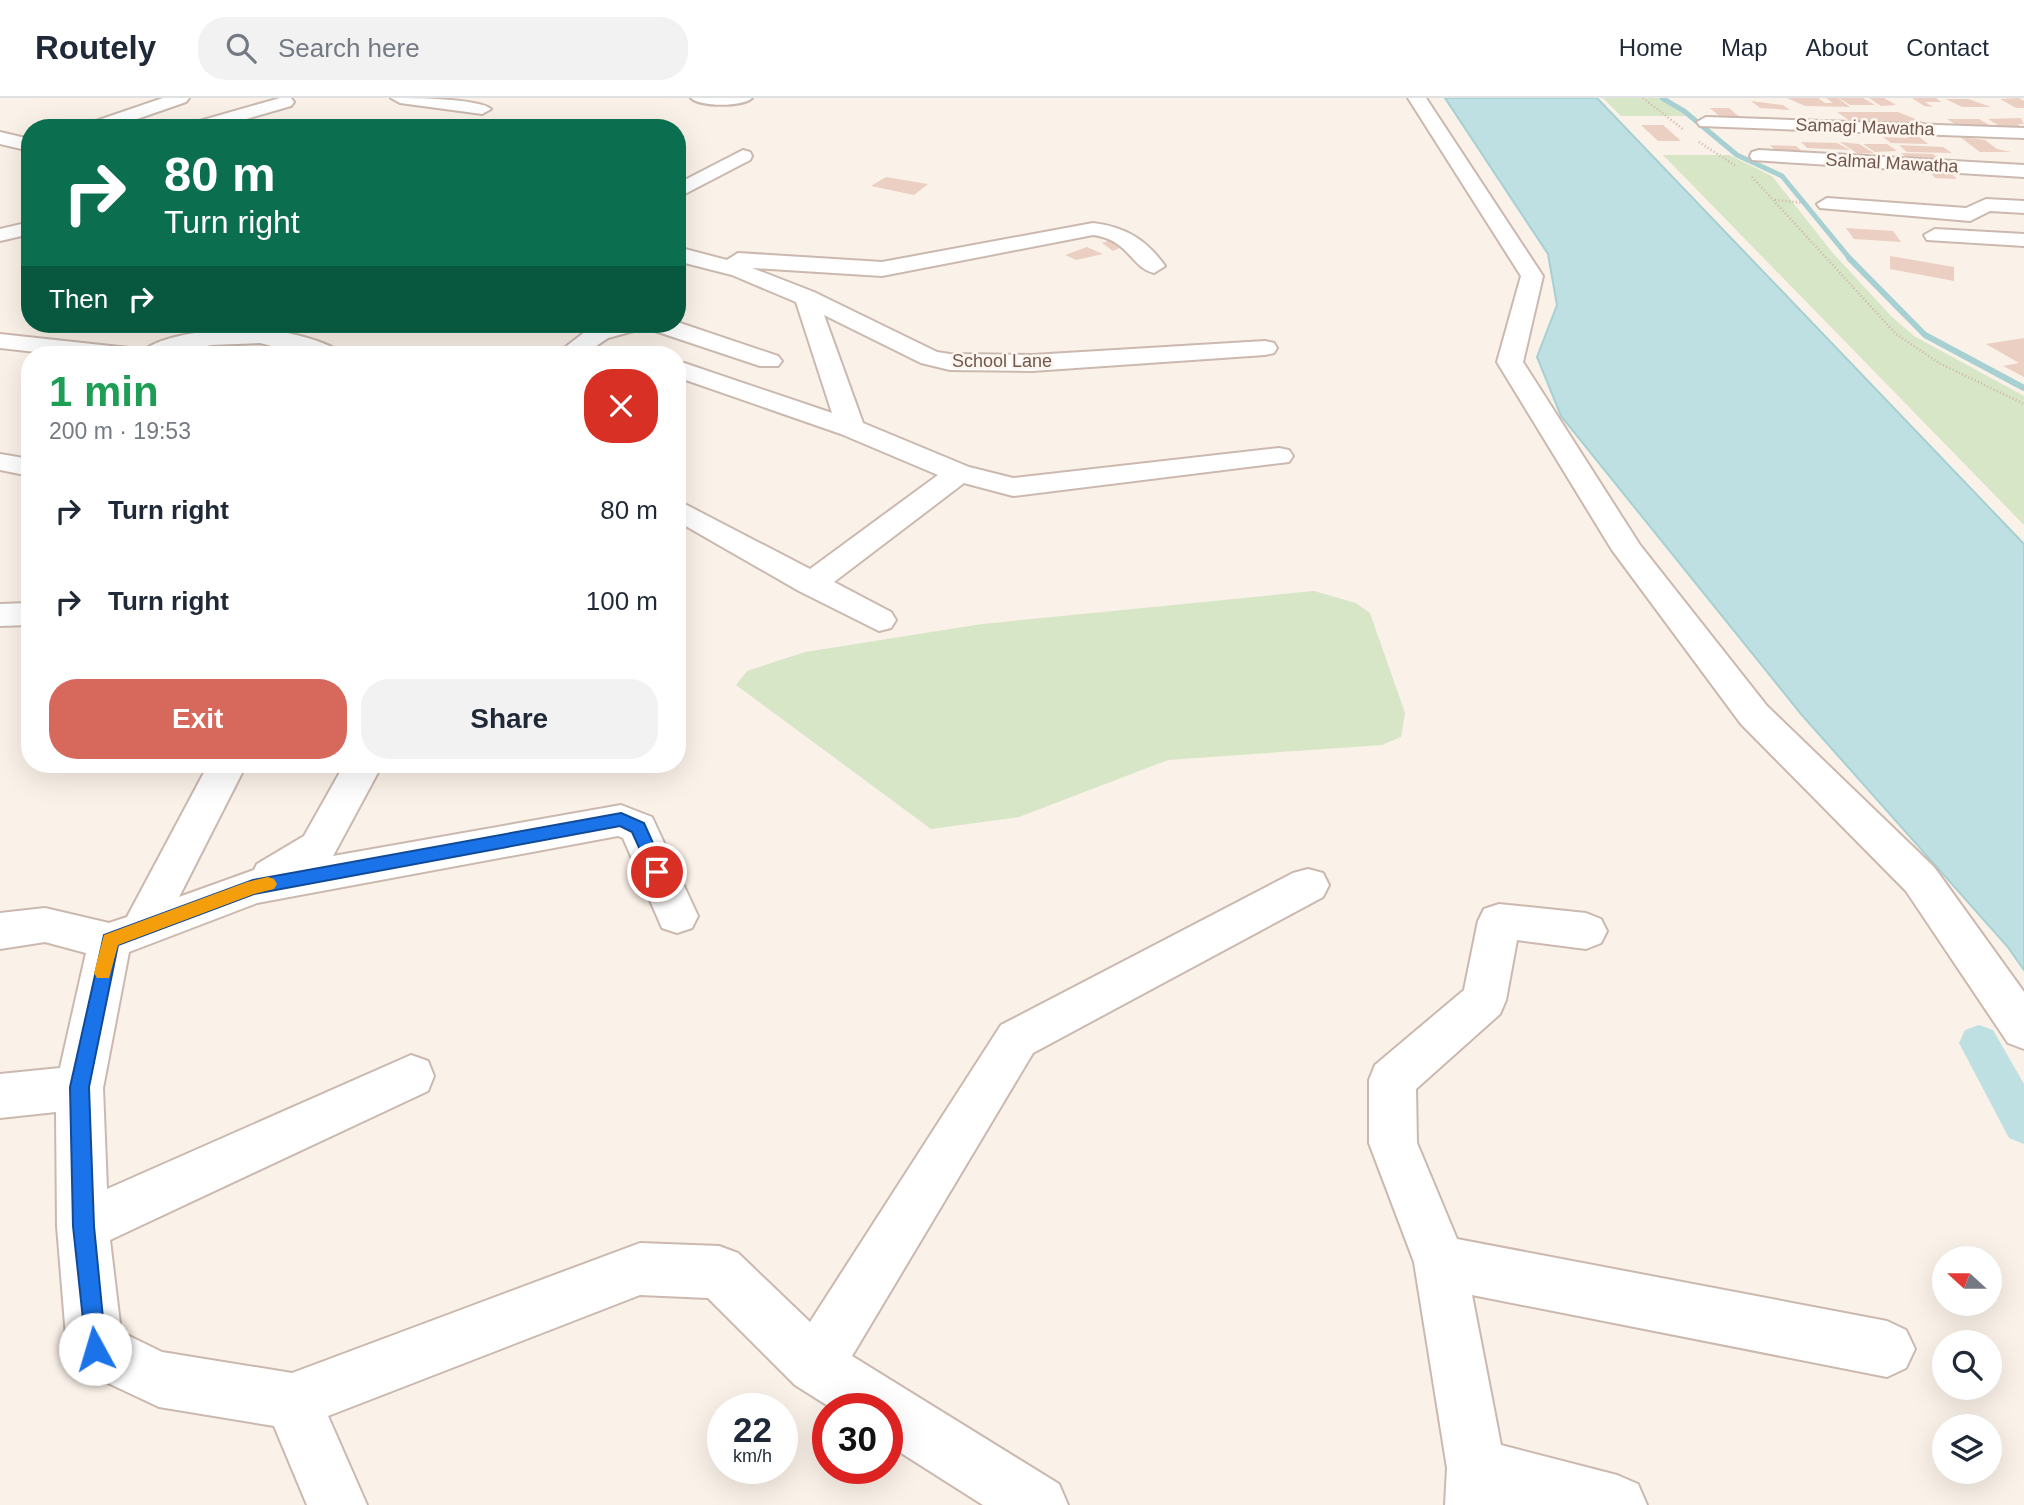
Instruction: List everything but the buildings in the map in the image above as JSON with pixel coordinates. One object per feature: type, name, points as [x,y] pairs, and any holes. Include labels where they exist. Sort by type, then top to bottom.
[{"type":"street","points":[[119,119],[180,98]]},
{"type":"street","points":[[400,98],[482,109]]},
{"type":"street","points":[[455,119],[482,109],[499,98]]},
{"type":"street","points":[[700,98],[743,98]]},
{"type":"street","points":[[1417,98],[1532,276],[1510,362],[1627,550],[1754,715],[1920,879],[2024,1029]]},
{"type":"street","points":[[226,119],[285,102]]},
{"type":"street","points":[[1849,110],[1889,110]]},
{"type":"street","name":"Samagi Mawatha","points":[[1706,122],[2024,133]]},
{"type":"street","points":[[0,138],[21,143]]},
{"type":"street","points":[[686,187],[743,156]]},
{"type":"street","name":"Salmal Mawatha","points":[[1759,156],[2024,171]]},
{"type":"street","points":[[1827,204],[1970,215],[1986,205],[2024,207]]},
{"type":"street","points":[[705,259],[882,269],[1093,229],[1116,231],[1128,236],[1154,266]]},
{"type":"street","points":[[0,235],[21,230]]},
{"type":"street","points":[[1935,235],[2024,240]]},
{"type":"street","name":"School Lane","points":[[686,256],[705,259],[807,299],[930,358],[950,362],[1032,363],[1265,348]]},
{"type":"street","points":[[807,299],[851,428]]},
{"type":"street","points":[[580,346],[599,333]]},
{"type":"street","points":[[685,333],[769,361]]},
{"type":"street","points":[[182,346],[198,341],[242,336],[271,337],[300,346]]},
{"type":"street","points":[[0,341],[46,346]]},
{"type":"street","points":[[686,372],[851,428],[958,473],[1013,487],[1279,456]]},
{"type":"street","points":[[0,462],[21,466]]},
{"type":"street","points":[[810,584],[958,473]]},
{"type":"street","points":[[686,514],[878,620]]},
{"type":"street","points":[[0,615],[21,614]]},
{"type":"street","points":[[222,773],[125,936],[79,1087],[83,1226],[95,1349],[159,1379],[292,1401],[640,1269],[719,1272],[815,1365],[859,1393]]},
{"type":"street","points":[[253,887],[318,847],[359,773]]},
{"type":"street","points":[[0,931],[45,925],[125,936],[253,887],[621,820],[638,828],[677,916]]},
{"type":"street","points":[[815,1365],[1017,1039],[1308,885]]},
{"type":"street","points":[[1586,931],[1499,921],[1484,1000],[1392,1080],[1393,1143],[1440,1262],[1475,1486],[1617,1505]]},
{"type":"street","points":[[83,1226],[411,1076]]},
{"type":"street","points":[[0,1096],[79,1087]]},
{"type":"street","points":[[1440,1262],[1887,1349]]},
{"type":"street","points":[[292,1401],[337,1505]]},
{"type":"street","points":[[903,1421],[1038,1505]]},
{"type":"path","points":[[1643,98],[1699,142],[1753,178],[1896,334],[1939,363],[2024,404]]},
{"type":"path","points":[[1775,200],[1798,202]]},
{"type":"green space","points":[[1603,98],[1658,98],[1687,116],[1621,116]]},
{"type":"green space","points":[[1663,155],[1729,155],[1772,176],[1832,252],[1891,316],[1914,336],[2024,396],[2024,525]]},
{"type":"green space","points":[[1314,591],[1356,603],[1370,613],[1405,713],[1401,737],[1382,745],[1168,760],[1019,817],[931,829],[736,685],[747,671],[805,652],[982,624]]},
{"type":"water","points":[[1445,98],[1597,98],[2024,544],[2024,970],[2007,946],[1801,714],[1561,416],[1537,357],[1557,305],[1548,254]]},
{"type":"waterway","points":[[1662,98],[1684,111],[1737,155],[1782,176],[1851,260]]},
{"type":"waterway","points":[[1849,258],[1925,335],[2024,388]]},
{"type":"waterway","points":[[1979,1043],[2024,1124]]},
{"type":"slow traffic","points":[[103,973],[110,941],[140,932],[253,887],[268,884]]},
{"type":"route","points":[[95,1349],[83,1226],[79,1087],[110,941],[140,932],[253,887],[621,820],[638,828],[657,872]]}]
